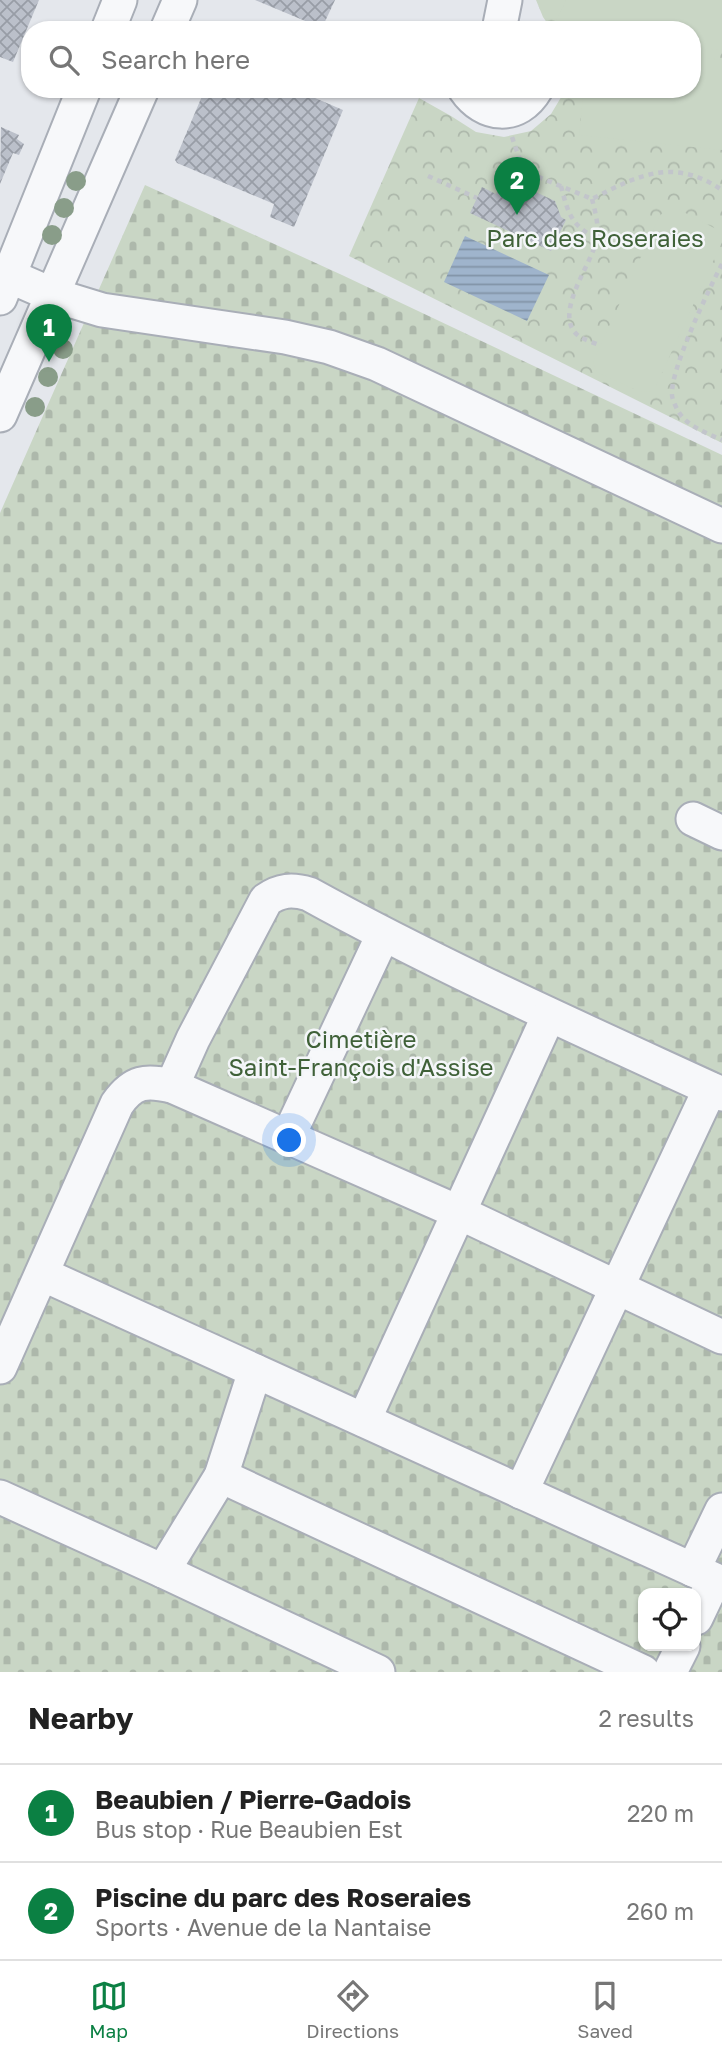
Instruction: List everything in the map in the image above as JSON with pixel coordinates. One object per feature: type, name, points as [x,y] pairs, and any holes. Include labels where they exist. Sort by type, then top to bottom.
[{"type":"street","points":[[112,21],[120,0]]},
{"type":"street","points":[[171,21],[180,0]]},
{"type":"street","points":[[501,21],[505,0]]},
{"type":"street","points":[[80,98],[3,282],[102,310],[231,328],[329,347],[377,364],[722,526]]},
{"type":"street","points":[[0,415],[138,98]]},
{"type":"street","points":[[471,98],[483,107],[496,111],[509,111],[522,106],[531,98]]},
{"type":"street","points":[[172,1086],[193,1039],[266,900],[274,894],[297,891],[309,894],[383,935],[549,1015],[716,1092],[617,1286],[521,1492]]},
{"type":"street","points":[[288,1137],[383,935]]},
{"type":"street","points":[[364,1420],[549,1015]]},
{"type":"street","points":[[0,1367],[117,1104],[126,1091],[139,1084],[155,1082],[172,1086],[458,1212],[722,1337]]},
{"type":"street","points":[[42,1274],[710,1578]]},
{"type":"street","points":[[163,1571],[221,1476],[255,1371]]},
{"type":"street","points":[[221,1476],[643,1672]]},
{"type":"street","points":[[0,1497],[378,1672]]},
{"type":"street","points":[[701,1604],[710,1578],[722,1510]]},
{"type":"street","points":[[670,1672],[680,1651]]},
{"type":"path","points":[[511,133],[521,163],[529,173],[592,199],[650,173],[681,173],[705,179],[722,190]]},
{"type":"path","points":[[428,176],[477,198]]},
{"type":"path","points":[[561,186],[570,215],[577,227],[597,238]]},
{"type":"path","points":[[592,199],[597,238],[569,311],[575,332],[600,345]]},
{"type":"path","points":[[722,264],[709,289],[680,362],[672,396],[678,411],[688,422],[722,440]]},
{"type":"green space","name":"Parc des Roseraies","points":[[536,0],[722,0],[722,443],[349,256],[419,98],[476,132],[504,137],[531,131],[551,114],[561,98],[701,98],[701,21],[546,21]]},
{"type":"green space","points":[[566,0],[722,0],[722,50],[701,48],[701,21],[556,21]]},
{"type":"green space","points":[[701,57],[722,60],[722,150],[579,135],[583,98],[701,98]]},
{"type":"green space","name":"Cimetière Saint-François d'Assise","points":[[145,185],[722,455],[722,1672],[0,1672],[0,513]]},
{"type":"green space","points":[[670,208],[676,208],[718,230],[722,242],[656,386],[651,391],[640,392],[597,372],[593,362],[659,217]]},
{"type":"water","points":[[465,236],[549,275],[527,321],[444,282]]},
{"type":"building","points":[[0,0],[39,0],[30,21],[21,21],[21,43],[13,62],[0,57]]},
{"type":"building","points":[[255,0],[335,0],[325,21],[305,21]]},
{"type":"building","points":[[201,98],[315,98],[343,110],[294,227],[270,217],[274,204],[175,160]]},
{"type":"building","points":[[1,127],[19,135],[17,139],[24,144],[19,155],[13,153],[0,184]]},
{"type":"building","points":[[514,182],[555,201],[561,217],[566,220],[551,251],[470,213],[482,187],[496,194],[499,188],[509,193]]},
{"type":"place","name":"Piscine du parc des Roseraies","points":[[517,215]]},
{"type":"place","name":"Beaubien / Pierre-Gadois","points":[[49,362]]}]
